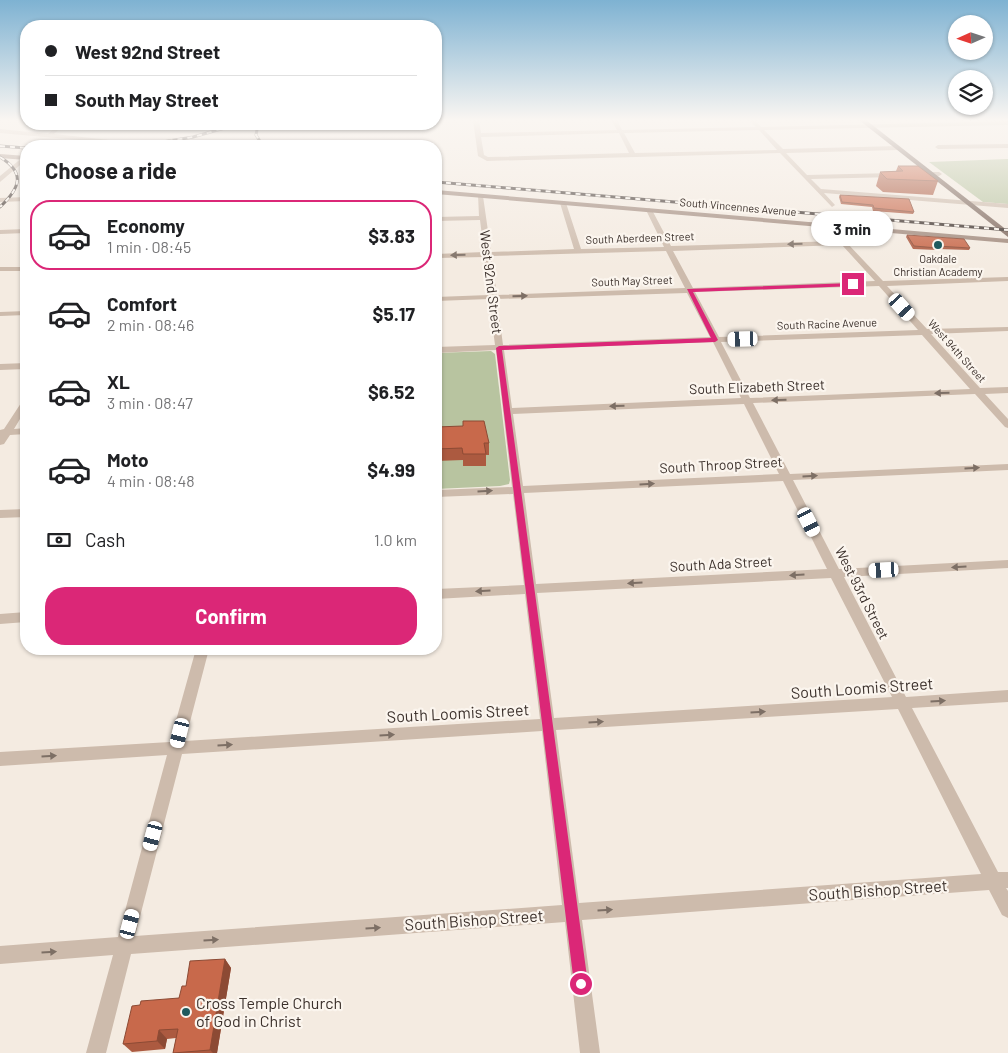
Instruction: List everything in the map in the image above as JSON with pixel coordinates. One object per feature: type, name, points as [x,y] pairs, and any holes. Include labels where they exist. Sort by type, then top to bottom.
[{"type":"main road","points":[[924,169],[1008,235]]},
{"type":"main road","points":[[933,169],[1008,227]]},
{"type":"main road","name":"South Vincennes Avenue","points":[[442,193],[1008,241]]},
{"type":"street","points":[[2,178],[14,169]]},
{"type":"street","points":[[798,169],[832,205]]},
{"type":"street","points":[[914,174],[939,174]]},
{"type":"street","points":[[806,178],[904,175]]},
{"type":"street","points":[[819,191],[1008,206]]},
{"type":"street","name":"West 92nd Street","points":[[480,196],[590,1053]]},
{"type":"street","points":[[0,200],[20,199]]},
{"type":"street","points":[[563,203],[578,251]]},
{"type":"street","name":"West 93rd Street","points":[[648,210],[902,703],[1001,881],[1008,909]]},
{"type":"street","points":[[442,219],[482,218]]},
{"type":"street","name":"West 94th Street","points":[[829,226],[1008,425]]},
{"type":"street","points":[[0,232],[20,231]]},
{"type":"street","name":"South Aberdeen Street","points":[[442,256],[844,243]]},
{"type":"street","points":[[0,270],[20,269]]},
{"type":"street","name":"South May Street","points":[[442,299],[1008,279]]},
{"type":"street","points":[[0,314],[20,313]]},
{"type":"street","name":"South Racine Avenue","points":[[442,350],[1008,329]]},
{"type":"street","points":[[0,367],[20,366]]},
{"type":"street","name":"South Elizabeth Street","points":[[507,411],[1008,390]]},
{"type":"street","points":[[0,442],[4,432],[20,410]]},
{"type":"street","points":[[4,432],[20,431]]},
{"type":"street","name":"South Throop Street","points":[[442,494],[1008,467]]},
{"type":"street","points":[[0,514],[20,513]]},
{"type":"street","name":"South Ada Street","points":[[442,594],[1008,564]]},
{"type":"street","points":[[0,619],[20,617]]},
{"type":"street","points":[[96,1053],[200,655]]},
{"type":"street","name":"South Loomis Street","points":[[0,759],[1008,696]]},
{"type":"street","name":"South Bishop Street","points":[[0,955],[1001,881]]},
{"type":"green space","points":[[939,169],[1008,169],[1008,204],[983,202]]},
{"type":"green space","points":[[491,351],[495,354],[509,484],[442,489],[442,353]]},
{"type":"building","points":[[901,169],[922,169],[938,181],[887,179],[880,172],[903,171]]},
{"type":"building","points":[[840,195],[909,199],[914,212],[874,208],[873,205],[842,202]]},
{"type":"building","name":"Oakdale Christian Academy","points":[[907,235],[964,239],[970,248],[914,246]]},
{"type":"building","points":[[463,421],[484,421],[489,443],[484,443],[486,454],[463,454],[462,448],[442,449],[442,427],[463,426]]},
{"type":"building","name":"Cross Temple Church of God in Christ","points":[[225,959],[210,1050],[173,1053],[178,1029],[159,1030],[157,1041],[123,1044],[132,1006],[140,1005],[141,1001],[179,998],[182,986],[186,986],[190,961]]},
{"type":"railway","points":[[0,207],[16,187],[17,175],[14,169]]},
{"type":"railway","points":[[442,183],[1008,230]]},
{"type":"place","name":"Oakdale Christian Academy","points":[[938,245]]},
{"type":"place","name":"Cross Temple Church of God in Christ","points":[[186,1012]]},
{"type":"route","points":[[581,984],[499,348],[715,340],[689,290],[853,284]]}]
